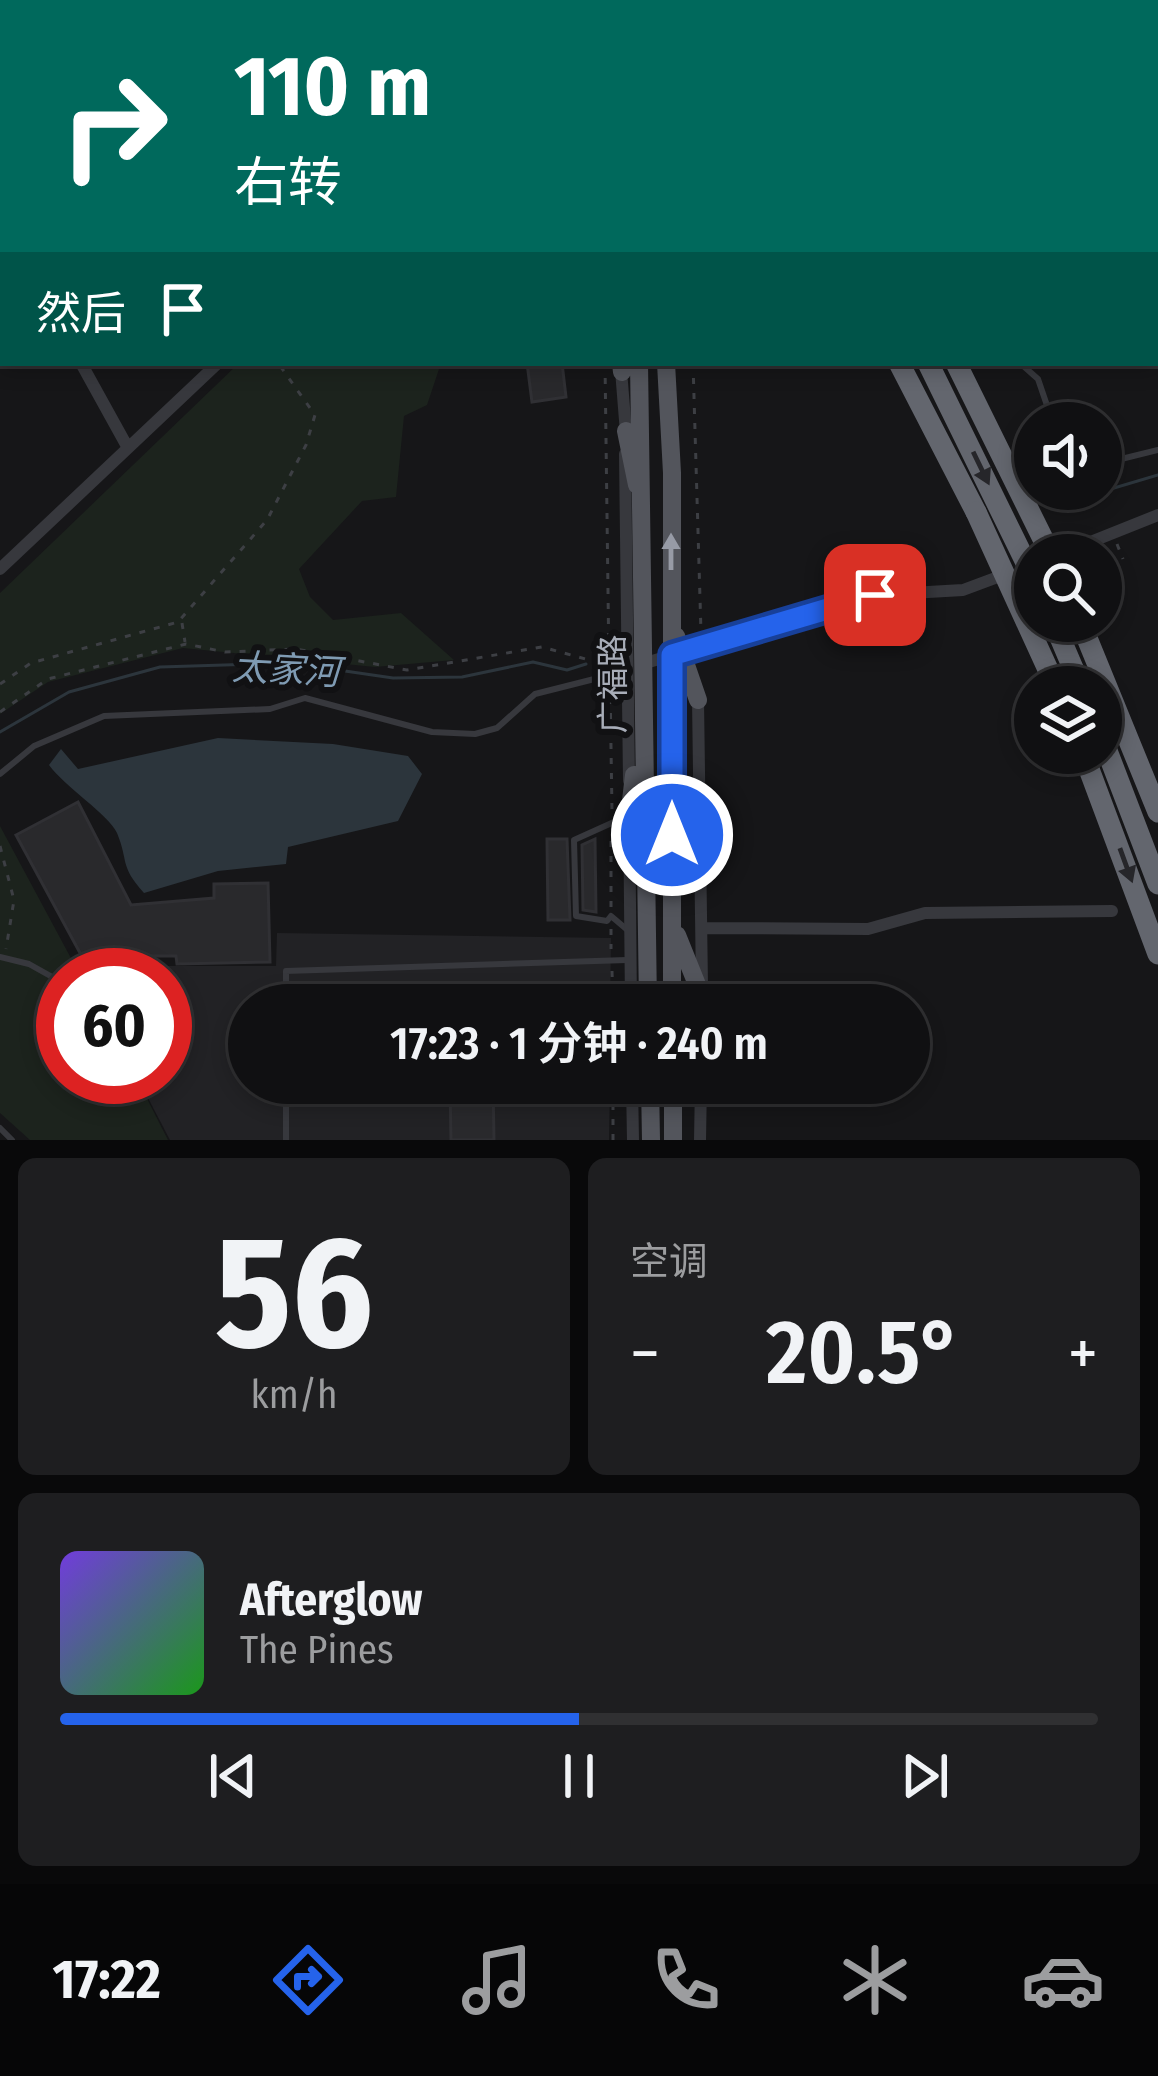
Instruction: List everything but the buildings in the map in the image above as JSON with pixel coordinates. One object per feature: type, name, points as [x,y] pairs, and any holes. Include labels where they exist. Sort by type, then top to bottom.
[{"type":"highway","points":[[901,366],[976,512],[1046,666]]},
{"type":"highway","points":[[929,366],[1014,538]]},
{"type":"highway","points":[[958,366],[1043,534]]},
{"type":"highway","points":[[1089,642],[1158,812]]},
{"type":"highway","points":[[1091,774],[1158,954]]},
{"type":"highway","points":[[1116,774],[1158,884]]},
{"type":"main road","name":"广福路","points":[[625,366],[644,511],[634,667],[641,717],[648,984]]},
{"type":"main road","name":"广福路","points":[[666,366],[671,621],[684,650],[672,984]]},
{"type":"main road","points":[[626,431],[644,511]]},
{"type":"main road","points":[[684,650],[698,700]]},
{"type":"main road","points":[[629,808],[641,717]]},
{"type":"main road","points":[[673,925],[696,984]]},
{"type":"main road","points":[[650,1104],[651,1140]]},
{"type":"main road","points":[[673,1104],[673,1140]]},
{"type":"street","points":[[83,366],[128,448]]},
{"type":"street","points":[[0,569],[215,366]]},
{"type":"street","points":[[625,366],[634,667],[629,808],[631,984]]},
{"type":"street","points":[[1112,533],[1158,515]]},
{"type":"street","points":[[634,667],[875,595],[963,590],[1014,571]]},
{"type":"street","points":[[698,700],[702,984]]},
{"type":"street","points":[[704,928],[868,929],[925,914],[1112,910]]},
{"type":"street","points":[[632,1104],[632,1140]]},
{"type":"street","points":[[700,1140],[701,1104]]},
{"type":"lane","points":[[1023,366],[1038,380],[1046,402]]},
{"type":"lane","points":[[1122,459],[1158,450]]},
{"type":"lane","points":[[0,774],[34,746],[104,716],[269,709],[304,698],[432,732],[475,734],[497,728],[535,694],[634,667]]},
{"type":"lane","points":[[629,808],[623,821],[580,834],[572,847],[576,916],[607,921],[611,916],[631,933]]},
{"type":"lane","points":[[2,957],[36,968]]},
{"type":"lane","points":[[286,984],[286,971],[631,961]]},
{"type":"lane","points":[[286,1104],[286,1140]]},
{"type":"lane","points":[[0,1128],[12,1140]]},
{"type":"path","points":[[0,684],[31,663],[179,620],[267,520],[306,446],[315,415],[280,366]]},
{"type":"path","points":[[684,650],[701,522],[693,366]]},
{"type":"path","points":[[1112,533],[1123,560]]},
{"type":"path","points":[[179,620],[185,644]]},
{"type":"path","points":[[0,712],[48,679],[185,644],[225,652],[296,649],[407,670],[542,647],[601,663],[609,655]]},
{"type":"path","points":[[0,846],[14,900],[2,957]]},
{"type":"path","points":[[613,1104],[613,1140]]},
{"type":"shaded area","points":[[236,366],[440,366],[427,405],[404,416],[396,497],[362,501],[299,569],[310,597],[333,620],[401,613],[454,660],[375,667],[183,648],[48,682],[0,714],[0,593]]},
{"type":"shaded area","points":[[218,738],[333,744],[408,756],[422,774],[398,821],[288,847],[286,864],[218,871],[144,893],[128,869],[112,826],[49,765],[61,749],[78,769]]},
{"type":"shaded area","points":[[0,826],[66,948],[36,948],[36,1104],[150,1104],[168,1140],[30,1140],[0,1113]]},
{"type":"shaded area","points":[[277,933],[611,938],[610,984],[228,984],[228,1104],[610,1104],[609,1140],[170,1140],[151,1104],[192,1104],[192,966],[276,966]]},
{"type":"waterway","name":"太家河","points":[[1122,486],[1158,475]]},
{"type":"waterway","name":"太家河","points":[[0,732],[69,692],[160,667],[290,663],[393,678],[462,677],[533,662],[567,670],[586,664]]},
{"type":"route","points":[[672,835],[672,655],[875,595]]}]
